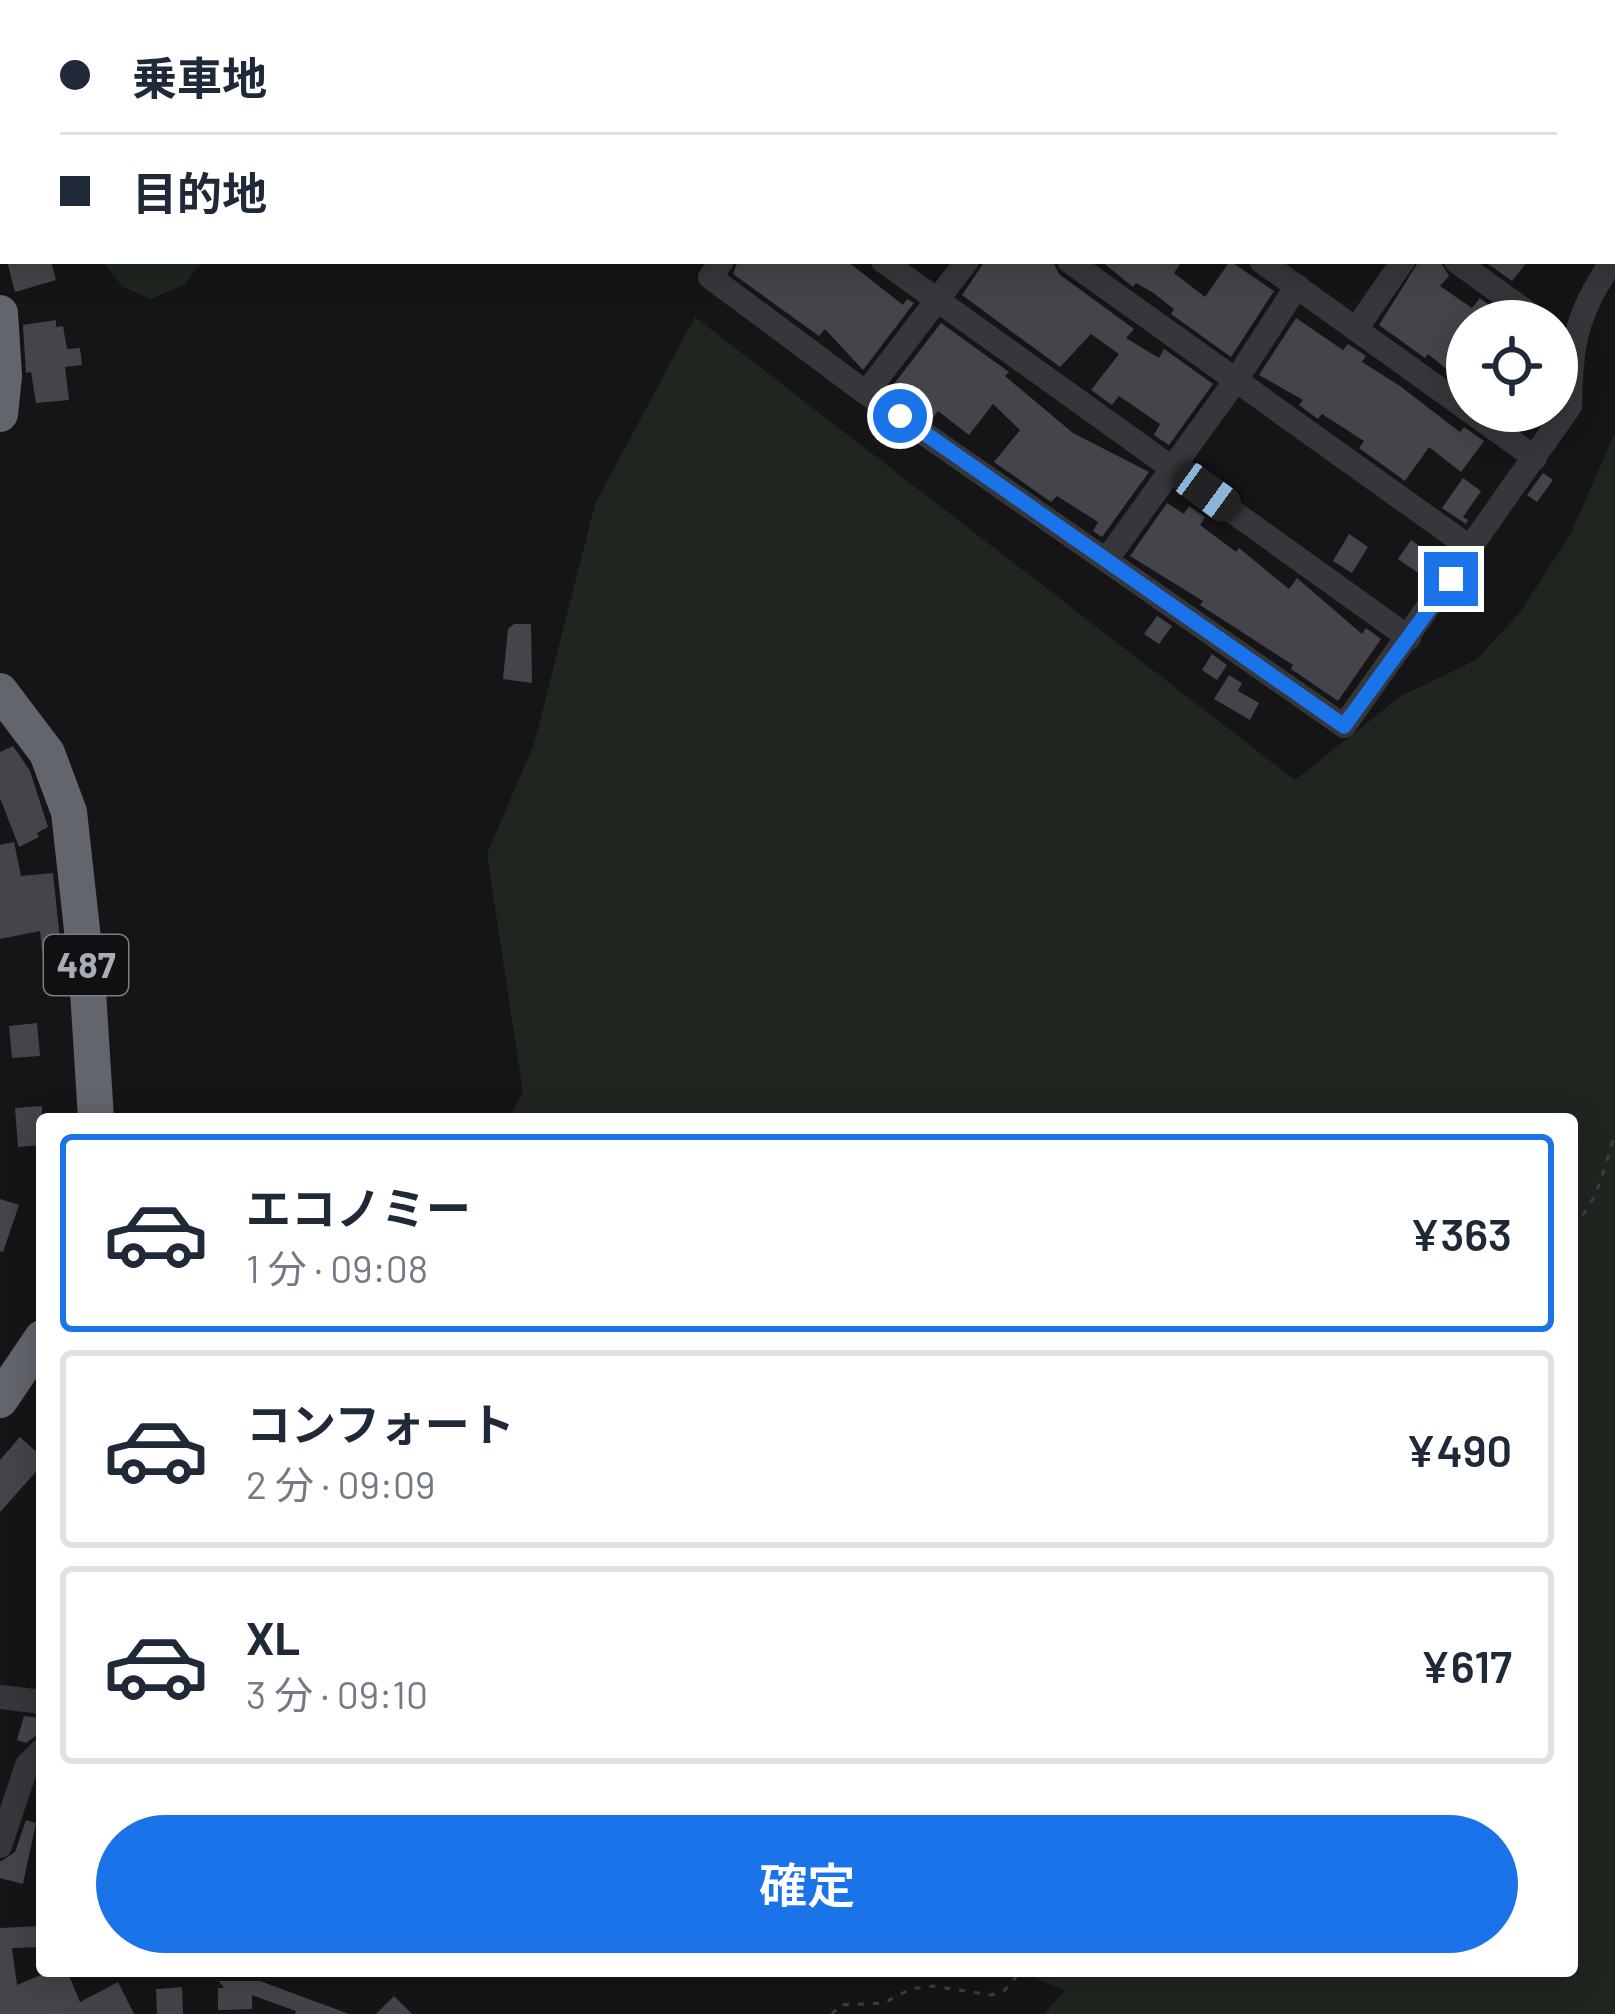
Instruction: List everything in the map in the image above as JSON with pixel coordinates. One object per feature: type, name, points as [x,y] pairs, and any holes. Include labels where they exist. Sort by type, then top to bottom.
[{"type":"highway","points":[[0,313],[4,376],[0,414]]},
{"type":"highway","name":"487","points":[[0,691],[47,754],[69,812],[96,1113]]},
{"type":"highway","points":[[0,1400],[36,1347]]},
{"type":"street","points":[[720,264],[710,277],[866,393],[1344,726],[1552,432]]},
{"type":"street","points":[[887,264],[1408,638]]},
{"type":"street","points":[[866,393],[965,264]]},
{"type":"street","points":[[1073,264],[1472,549]]},
{"type":"street","points":[[1265,264],[1446,394]]},
{"type":"street","points":[[1356,329],[1401,264]]},
{"type":"street","points":[[1460,264],[1510,300]]},
{"type":"street","points":[[1578,314],[1610,264]]},
{"type":"street","points":[[1107,559],[1236,380],[1297,286]]},
{"type":"street","points":[[1499,432],[1535,458]]},
{"type":"street","points":[[0,1697],[36,1701]]},
{"type":"street","points":[[0,1846],[27,1765],[36,1756]]},
{"type":"path","points":[[1578,1221],[1596,1195],[1615,1134]]},
{"type":"path","points":[[832,2014],[840,2005],[883,2003],[911,1989],[933,1986],[991,1995],[1016,1977]]},
{"type":"shaded area","points":[[104,264],[201,264],[184,285],[150,299],[122,286]]},
{"type":"shaded area","points":[[695,317],[1295,780],[1401,696],[1476,660],[1521,611],[1571,533],[1615,433],[1615,2014],[1044,2014],[1065,1991],[1034,1977],[1578,1977],[1578,1113],[511,1113],[523,1093],[487,854],[534,744],[595,504]]},
{"type":"building","points":[[8,264],[52,264],[56,280],[15,292]]},
{"type":"building","points":[[737,264],[851,264],[903,305],[907,299],[914,303],[863,370],[825,329],[819,336],[733,274]]},
{"type":"building","points":[[983,264],[1054,264],[1059,274],[1134,329],[1126,338],[1159,358],[1164,349],[1213,384],[1169,445],[1154,435],[1160,424],[1119,396],[1112,405],[1091,390],[1119,354],[1091,334],[1060,367],[962,295]]},
{"type":"building","points":[[1105,264],[1180,264],[1174,273],[1205,297],[1228,264],[1234,264],[1274,291],[1231,357],[1171,314],[1174,309],[1152,292],[1136,283],[1133,287]]},
{"type":"building","points":[[1417,264],[1442,264],[1449,276],[1440,286],[1460,300],[1446,300],[1446,369],[1428,354],[1425,358],[1379,325]]},
{"type":"building","points":[[1488,264],[1526,264],[1512,281]]},
{"type":"building","points":[[1296,318],[1343,350],[1348,344],[1366,356],[1362,362],[1446,421],[1446,432],[1471,432],[1484,441],[1461,472],[1429,447],[1405,481],[1359,448],[1364,441],[1322,414],[1318,419],[1299,405],[1303,400],[1259,375]]},
{"type":"building","points":[[56,320],[56,327],[63,326],[67,349],[80,348],[82,365],[65,367],[69,400],[36,403],[31,372],[26,373],[23,325]]},
{"type":"building","points":[[941,323],[1009,372],[1005,376],[1073,433],[1149,472],[1102,537],[1093,531],[1098,522],[1057,496],[1051,502],[994,462],[1020,430],[993,404],[969,435],[938,411],[932,419],[890,389]]},
{"type":"building","points":[[1543,473],[1553,480],[1537,502],[1527,495]]},
{"type":"building","points":[[1463,478],[1481,491],[1463,517],[1466,524],[1442,508]]},
{"type":"building","points":[[1167,503],[1184,514],[1189,506],[1205,517],[1200,525],[1236,552],[1239,548],[1289,589],[1297,578],[1362,634],[1366,628],[1381,639],[1338,701],[1291,669],[1293,665],[1200,605],[1203,601],[1130,556]]},
{"type":"building","points":[[1349,534],[1368,547],[1352,573],[1333,561]]},
{"type":"building","points":[[1411,540],[1437,559],[1424,577],[1398,559]]},
{"type":"building","points":[[1157,616],[1172,626],[1159,644],[1144,634]]},
{"type":"building","points":[[514,624],[531,624],[532,683],[503,679],[508,629]]},
{"type":"building","points":[[1212,654],[1227,665],[1217,680],[1202,670]]},
{"type":"building","points":[[1229,675],[1242,683],[1238,691],[1259,703],[1250,720],[1214,699]]},
{"type":"building","points":[[13,746],[30,771],[48,827],[19,847],[0,798],[0,752]]},
{"type":"building","points":[[14,842],[21,876],[53,873],[65,987],[46,989],[40,931],[0,939],[0,845]]},
{"type":"building","points":[[37,1023],[40,1056],[12,1058],[9,1026]]},
{"type":"building","points":[[42,1106],[42,1113],[36,1113],[36,1146],[18,1147],[15,1108]]},
{"type":"building","points":[[0,1199],[19,1205],[3,1252],[0,1251]]},
{"type":"building","points":[[20,1437],[36,1452],[36,1472],[0,1512],[0,1460]]},
{"type":"building","points":[[24,1716],[36,1717],[36,1736],[26,1743],[17,1740]]},
{"type":"building","points":[[26,1820],[36,1823],[23,1884],[0,1878],[0,1862],[15,1852]]},
{"type":"building","points":[[36,1926],[36,1947],[12,1948],[17,1985],[36,1977],[70,1977],[80,2002],[118,1982],[134,2014],[0,2014],[0,1928]]},
{"type":"building","points":[[219,1981],[260,1981],[349,2014],[295,2014],[252,1995],[252,2009],[218,2010],[218,1988],[224,1988]]},
{"type":"building","points":[[182,1987],[183,2014],[157,2014],[156,1989]]},
{"type":"building","points":[[394,1996],[412,2014],[376,2014]]},
{"type":"route","points":[[900,416],[1344,726],[1451,579]]}]
